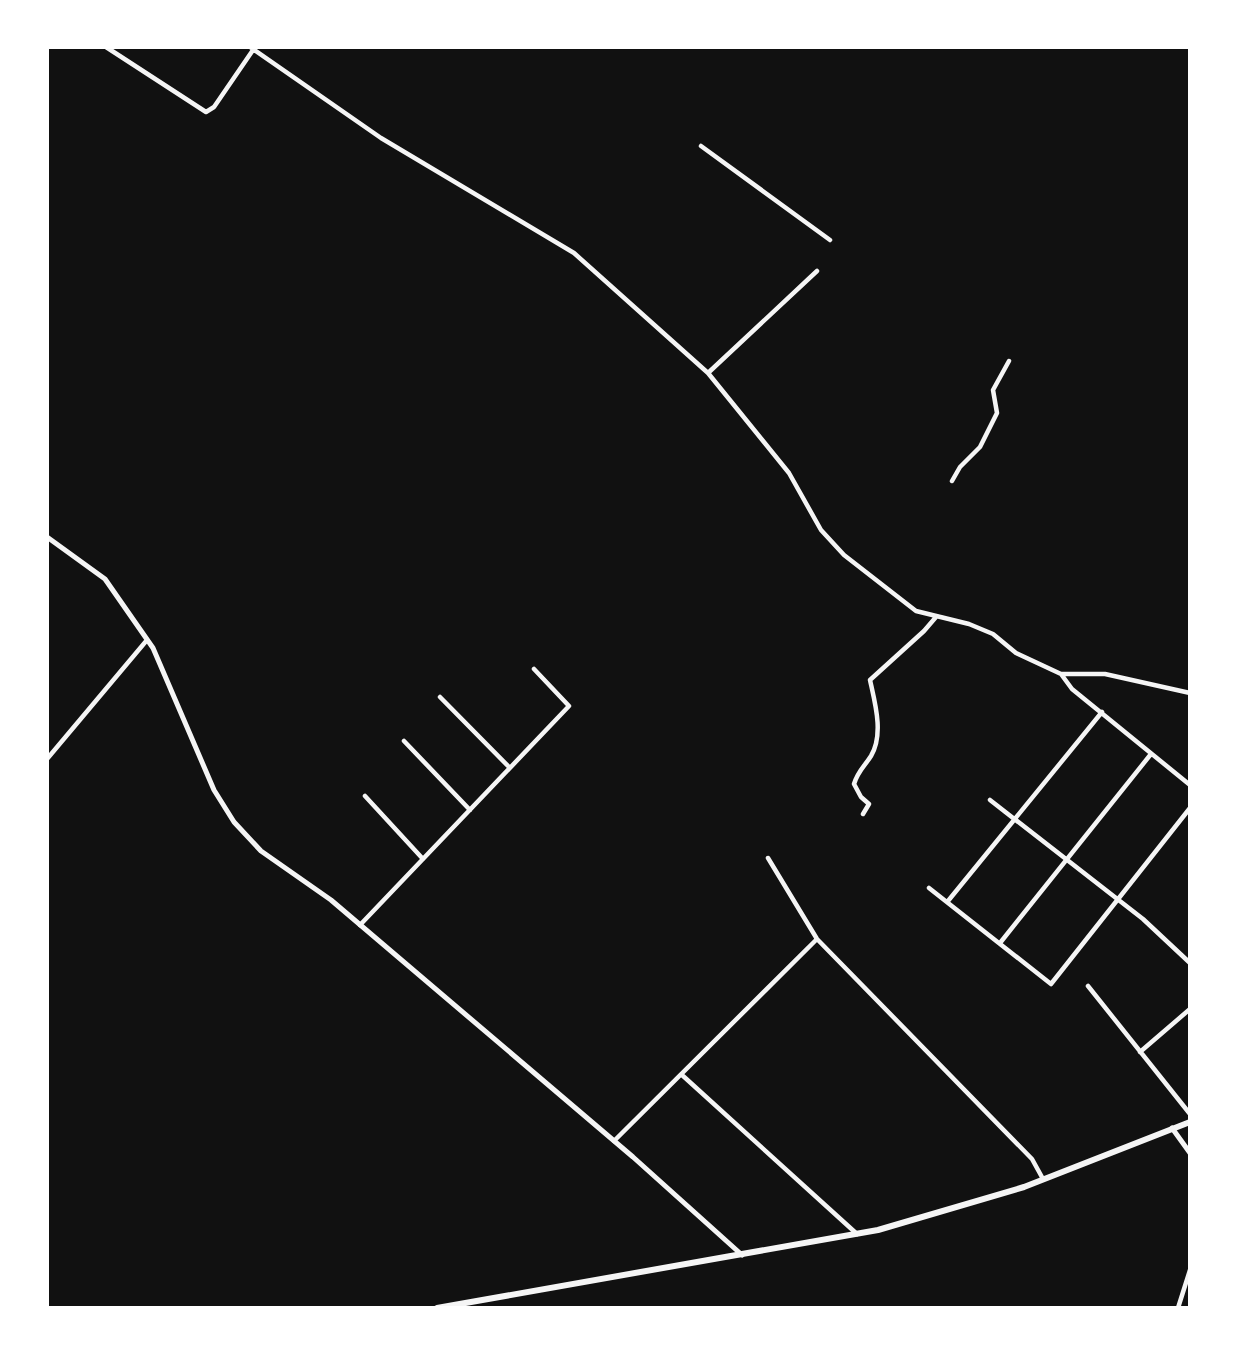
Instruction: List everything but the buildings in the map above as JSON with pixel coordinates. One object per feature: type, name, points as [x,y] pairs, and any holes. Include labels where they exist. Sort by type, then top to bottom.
[{"type":"main road","points":[[437,1308],[857,1234],[1044,1180],[1190,1122]]},
{"type":"street","points":[[106,47],[206,112],[214,107],[252,48],[381,138],[574,253],[708,373],[789,473],[821,530],[844,555],[892,595],[916,611],[969,624],[993,634],[1016,653],[1061,674],[1105,674],[1190,694]]},
{"type":"street","points":[[701,146],[830,240]]},
{"type":"street","points":[[708,373],[817,271]]},
{"type":"street","points":[[952,481],[986,436],[997,412],[993,390],[1009,361]]},
{"type":"street","points":[[47,537],[105,579],[147,640],[214,790],[234,822],[261,851],[302,878],[360,926],[614,1141],[742,1255]]},
{"type":"street","points":[[863,814],[869,804],[860,797],[855,784],[858,770],[872,755],[878,730],[870,680],[936,617]]},
{"type":"street","points":[[47,759],[147,640]]},
{"type":"street","points":[[360,926],[569,706],[534,668]]},
{"type":"street","points":[[1061,674],[1072,689],[1190,785]]},
{"type":"street","points":[[440,697],[510,768]]},
{"type":"street","points":[[948,901],[1102,712]]},
{"type":"street","points":[[404,741],[470,810]]},
{"type":"street","points":[[1000,943],[1151,754]]},
{"type":"street","points":[[365,796],[423,859]]},
{"type":"street","points":[[990,800],[1143,919],[1190,963]]},
{"type":"street","points":[[929,888],[1051,984],[1190,808]]},
{"type":"street","points":[[768,858],[817,939],[1032,1159],[1044,1180]]},
{"type":"street","points":[[614,1141],[817,939]]},
{"type":"street","points":[[1088,986],[1190,1114]]},
{"type":"street","points":[[1140,1052],[1190,1009]]},
{"type":"street","points":[[682,1075],[857,1234]]},
{"type":"street","points":[[1172,1128],[1190,1153]]},
{"type":"street","points":[[1178,1308],[1190,1270]]}]
